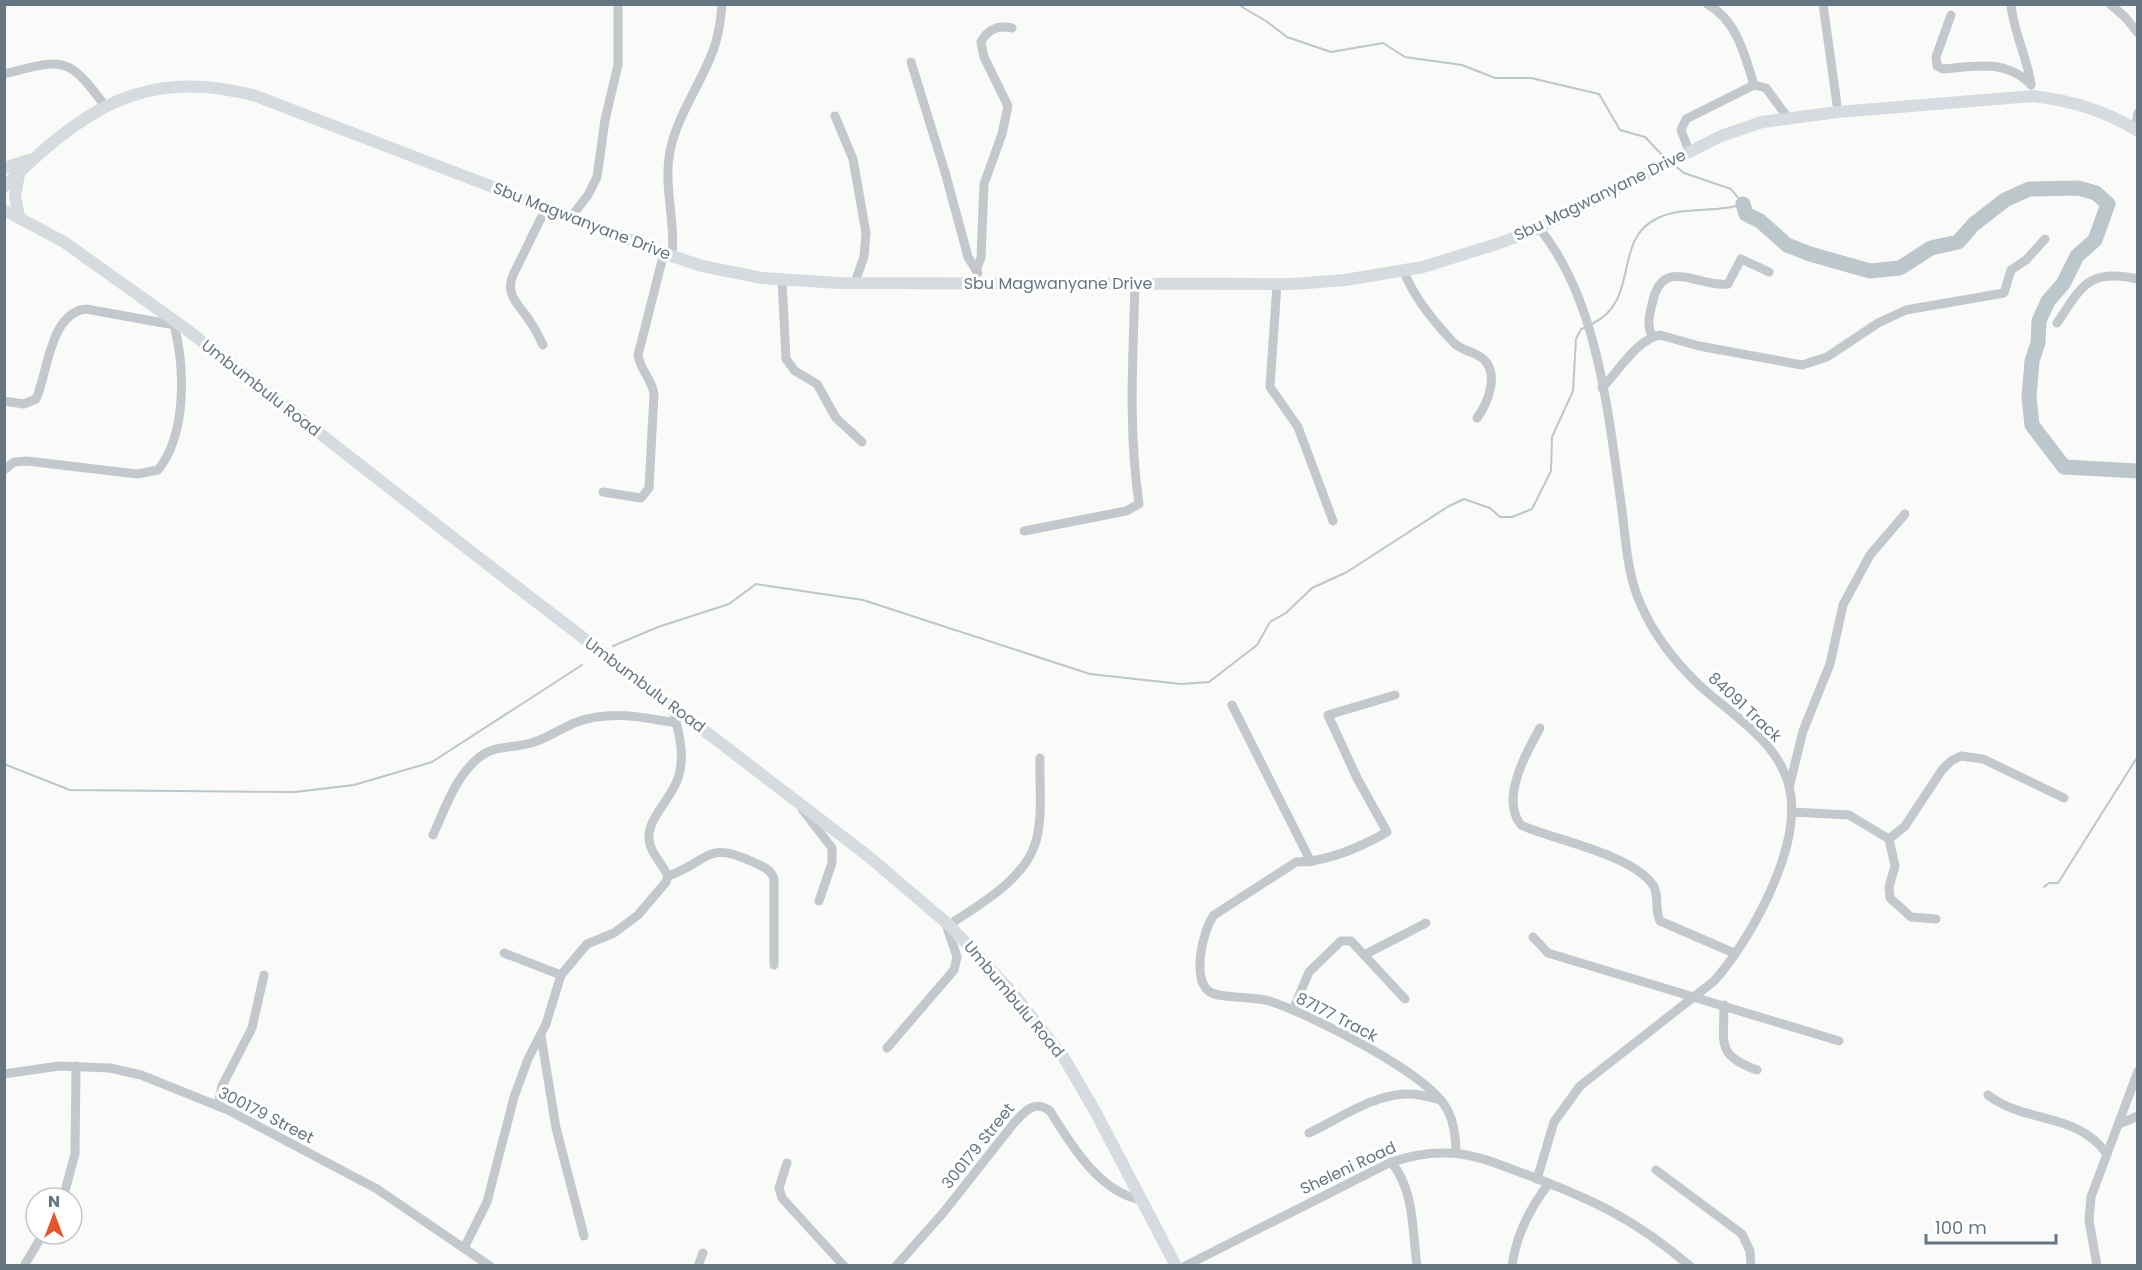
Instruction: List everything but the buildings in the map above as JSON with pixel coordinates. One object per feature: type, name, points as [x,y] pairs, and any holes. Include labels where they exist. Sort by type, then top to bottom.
[{"type":"main road","name":"Sbu Magwanyane Drive","points":[[4,187],[62,134],[105,106],[130,95],[154,89],[189,85],[224,87],[256,96],[546,208],[712,268],[782,280],[1277,284],[1346,280],[1404,271],[1462,256],[1539,228],[1686,153],[1743,128],[1788,118],[2032,90],[2084,105],[2115,117],[2136,130]]},
{"type":"main road","points":[[4,168],[33,159]]},
{"type":"main road","points":[[19,173],[15,197],[19,216]]},
{"type":"main road","name":"Umbumbulu Road","points":[[4,210],[64,242],[178,326],[905,885],[947,923],[1012,992],[1064,1058],[1176,1266]]},
{"type":"street","points":[[571,217],[594,187],[598,171],[605,120],[618,64],[618,4]]},
{"type":"street","points":[[603,492],[641,498],[649,488],[654,394],[651,382],[641,370],[638,355],[674,233],[667,178],[670,151],[688,100],[715,46],[722,4]]},
{"type":"street","points":[[1707,4],[1719,9],[1738,38],[1754,85]]},
{"type":"street","points":[[1823,4],[1838,112]]},
{"type":"street","points":[[2011,4],[2014,26],[2027,57],[2032,90]]},
{"type":"street","points":[[2110,4],[2138,33]]},
{"type":"street","points":[[1951,15],[1936,57],[1939,68],[1999,66],[2013,71],[2032,90]]},
{"type":"street","points":[[976,270],[981,258],[984,184],[1002,134],[1008,106],[984,57],[981,42],[991,30],[1002,27],[1012,28]]},
{"type":"street","points":[[910,62],[945,172],[968,257],[976,270],[979,283]]},
{"type":"street","points":[[4,74],[55,63],[67,65],[88,84],[105,106]]},
{"type":"street","points":[[1686,153],[1681,130],[1686,119],[1754,85],[1766,88],[1788,118]]},
{"type":"street","points":[[2136,130],[2138,113]]},
{"type":"street","points":[[835,116],[853,159],[866,233],[864,257],[855,282]]},
{"type":"street","points":[[543,345],[532,323],[512,298],[510,286],[513,275],[546,208]]},
{"type":"street","name":"84091 Track","points":[[1537,1179],[1554,1122],[1567,1100],[1588,1079],[1714,981],[1734,954],[1777,878],[1785,853],[1792,812],[1790,784],[1774,755],[1751,730],[1682,667],[1650,625],[1628,570],[1616,470],[1602,388],[1587,327],[1567,267],[1539,228]]},
{"type":"street","points":[[1602,388],[1652,336],[1668,336],[1699,346],[1791,364],[1815,362],[1878,323],[1906,310],[2004,293],[2011,270],[2026,260],[2044,239]]},
{"type":"street","points":[[1652,336],[1647,327],[1657,286],[1663,280],[1673,277],[1692,278],[1728,284],[1741,259],[1769,272]]},
{"type":"street","points":[[1404,271],[1414,293],[1454,343],[1478,356],[1487,365],[1491,389],[1487,404],[1477,418]]},
{"type":"street","points":[[2057,323],[2082,286],[2090,280],[2112,274],[2138,279]]},
{"type":"street","points":[[782,280],[786,359],[795,371],[817,384],[836,418],[862,442]]},
{"type":"street","points":[[1024,531],[1115,513],[1139,504],[1131,448],[1130,408],[1135,284]]},
{"type":"street","points":[[1277,284],[1270,387],[1298,427],[1333,522]]},
{"type":"street","points":[[4,401],[24,404],[36,399],[56,337],[74,312],[86,309],[178,326],[181,401],[171,447],[158,470],[137,474],[27,461],[14,462],[4,470]]},
{"type":"street","points":[[1790,784],[1803,731],[1830,664],[1843,605],[1870,555],[1905,513]]},
{"type":"street","points":[[1232,705],[1311,862],[1350,849],[1387,832],[1357,778],[1328,715],[1395,695]]},
{"type":"street","points":[[668,876],[651,850],[648,834],[670,797],[680,771],[680,741],[672,706]]},
{"type":"street","points":[[433,835],[461,777],[476,759],[492,749],[534,743],[567,726],[594,717],[641,716],[676,723]]},
{"type":"street","points":[[1540,728],[1522,766],[1512,802],[1513,812],[1521,825],[1598,851],[1645,877],[1657,892],[1660,921],[1734,954]]},
{"type":"street","points":[[1889,838],[1905,826],[1950,761],[1962,756],[1983,759],[2064,798]]},
{"type":"street","points":[[887,1048],[954,970],[957,957],[947,923],[984,902],[1022,866],[1035,846],[1038,827],[1040,758]]},
{"type":"street","points":[[796,800],[832,848],[832,863],[819,901]]},
{"type":"street","points":[[1792,812],[1849,815],[1889,838],[1895,866],[1889,886],[1890,898],[1911,917],[1936,919]]},
{"type":"street","points":[[464,1248],[487,1202],[514,1097],[528,1059],[541,1036],[561,975],[587,944],[614,933],[644,910],[664,886],[668,876],[713,853],[725,851],[769,870],[774,879],[774,965]]},
{"type":"street","name":"87177 Track","points":[[1311,862],[1296,862],[1288,866],[1214,915],[1206,925],[1202,940],[1202,980],[1206,988],[1214,994],[1252,997],[1293,1010],[1425,1084],[1447,1109],[1455,1133],[1456,1153]]},
{"type":"street","points":[[1364,955],[1426,923]]},
{"type":"street","points":[[1533,937],[1548,953],[1839,1041]]},
{"type":"street","points":[[1293,1010],[1309,972],[1337,943],[1349,940],[1405,999]]},
{"type":"street","points":[[504,953],[561,975]]},
{"type":"street","points":[[218,1106],[222,1086],[252,1028],[264,975]]},
{"type":"street","points":[[1724,1005],[1726,1051],[1732,1059],[1757,1070]]},
{"type":"street","points":[[541,1036],[556,1128],[584,1236]]},
{"type":"street","points":[[66,1186],[75,1154],[76,1066]]},
{"type":"street","name":"300179 Street","points":[[4,1074],[41,1068],[76,1066],[110,1068],[141,1075],[218,1106],[377,1189],[489,1265]]},
{"type":"street","points":[[2097,1266],[2089,1208],[2138,1071]]},
{"type":"street","points":[[1309,1133],[1374,1101],[1397,1095],[1418,1094],[1441,1100]]},
{"type":"street","points":[[1988,1095],[2012,1109],[2039,1114],[2085,1132],[2096,1139],[2107,1154]]},
{"type":"street","name":"300179 Street","points":[[896,1266],[943,1213],[1014,1123],[1025,1111],[1035,1106],[1042,1106],[1050,1111],[1086,1161],[1110,1186],[1125,1197],[1142,1200]]},
{"type":"street","points":[[2119,1124],[2138,1116]]},
{"type":"street","name":"Sheleni Road","points":[[1185,1266],[1391,1162],[1425,1154],[1456,1153],[1483,1158],[1549,1183],[1624,1217],[1649,1232],[1690,1266]]},
{"type":"street","points":[[1391,1162],[1405,1182],[1417,1266]]},
{"type":"street","points":[[787,1163],[780,1179],[779,1188],[782,1198],[844,1266]]},
{"type":"street","points":[[1656,1170],[1742,1234],[1750,1251],[1751,1266]]},
{"type":"street","points":[[1512,1266],[1518,1237],[1526,1218],[1549,1183]]},
{"type":"street","points":[[24,1266],[36,1246]]},
{"type":"street","points":[[698,1266],[703,1253]]},
{"type":"waterway","points":[[1237,4],[1287,37],[1331,52],[1383,43],[1405,57],[1462,65],[1495,78],[1531,78],[1599,94],[1620,130],[1645,137],[1665,158]]},
{"type":"waterway","points":[[1592,324],[1607,314],[1616,301],[1634,241],[1643,229],[1656,219],[1677,212],[1722,209],[1743,204],[1731,189],[1684,173],[1674,165]]},
{"type":"waterway","points":[[1743,204],[1746,214],[1760,221],[1787,245],[1870,271],[1900,268],[1931,248],[1958,242],[1974,224],[2005,200],[2029,189],[2078,188],[2096,193],[2108,204],[2095,240],[2077,256],[2063,284],[2048,301],[2039,321],[2038,343],[2032,361],[2029,397],[2032,425],[2064,467],[2138,471]]},
{"type":"waterway","points":[[613,646],[658,627],[729,604],[756,584],[863,600],[1090,674],[1181,684],[1209,682],[1257,645],[1270,622],[1286,613],[1312,588],[1347,572],[1449,506],[1464,499],[1490,508],[1500,517],[1512,517],[1532,509],[1551,471],[1552,437],[1573,391],[1576,339],[1581,329],[1587,327]]},
{"type":"waterway","points":[[4,764],[70,790],[295,792],[354,785],[432,762],[582,665]]},
{"type":"waterway","points":[[2044,887],[2049,883],[2058,883],[2138,756]]}]
